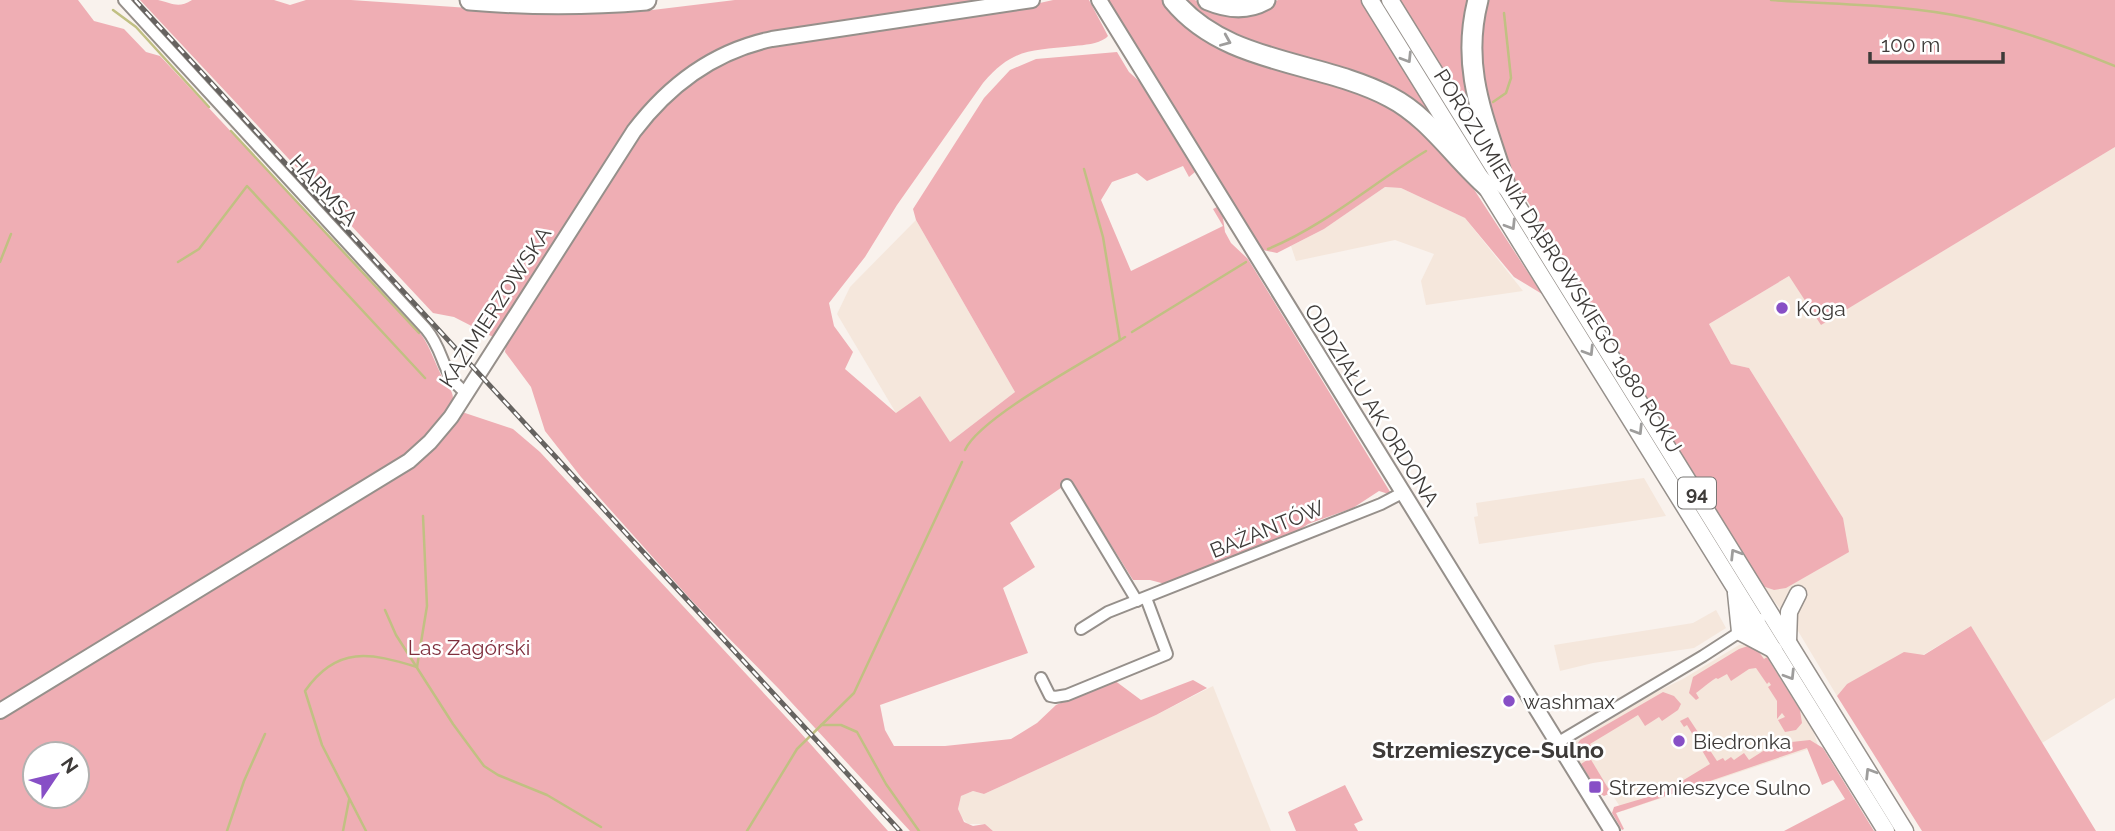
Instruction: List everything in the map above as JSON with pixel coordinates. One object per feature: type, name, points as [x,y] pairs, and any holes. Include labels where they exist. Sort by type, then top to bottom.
[{"type":"highway","points":[[470,0],[513,4],[607,4],[646,0]]},
{"type":"highway","points":[[1173,0],[1194,23],[1226,41],[1273,58],[1346,78],[1396,100],[1496,186]]},
{"type":"highway","points":[[1208,0],[1234,7],[1248,7],[1265,0]]},
{"type":"highway","points":[[1478,0],[1473,21],[1471,64],[1496,186]]},
{"type":"main road","name":"POROZUMIENIA DĄBROWSKIEGO 1980 ROKU","points":[[1370,0],[1496,186],[1781,645],[1905,831]]},
{"type":"main road","name":"POROZUMIENIA DĄBROWSKIEGO 1980 ROKU","points":[[1390,0],[1496,186],[1735,587],[1763,616]]},
{"type":"main road","points":[[1735,587],[1740,632],[1781,645],[1789,612],[1798,594]]},
{"type":"main road","name":"POROZUMIENIA DĄBROWSKIEGO 1980 ROKU","points":[[1781,645],[1886,831]]},
{"type":"street","name":"HARMSA","points":[[114,0],[141,21]]},
{"type":"street","name":"HARMSA","points":[[124,0],[426,329],[438,344],[450,379],[465,392]]},
{"type":"street","name":"KAZIMIERZOWSKA","points":[[0,711],[409,461],[430,442],[450,417],[634,131],[661,101],[702,66],[737,48],[772,39],[1032,0]]},
{"type":"street","name":"ODDZIAŁU AK ORDONA","points":[[1099,0],[1612,831]]},
{"type":"street","points":[[1041,677],[1050,696],[1067,695],[1167,654],[1142,600],[1067,485]]},
{"type":"street","name":"BAŻANTÓW","points":[[1081,629],[1108,612],[1376,506],[1402,492]]},
{"type":"street","points":[[1557,744],[1691,664],[1763,616]]},
{"type":"shaded area","points":[[2115,147],[2115,698],[2042,743],[1971,626],[1923,655],[1847,684],[1837,696],[1798,631],[1762,586],[1774,590],[1843,518],[1749,368],[1731,364],[1709,324],[1789,276],[1822,324]]},
{"type":"shaded area","points":[[1385,187],[1401,188],[1465,218],[1523,291],[1426,305],[1421,281],[1434,254],[1395,240],[1296,261],[1291,246],[1324,229]]},
{"type":"shaded area","points":[[916,220],[1015,392],[950,442],[896,413],[837,314],[850,287]]},
{"type":"shaded area","points":[[1644,478],[1666,516],[1479,544],[1474,517],[1478,516],[1476,503]]},
{"type":"shaded area","points":[[1716,610],[1726,628],[1694,648],[1593,663],[1560,671],[1554,645],[1693,623]]},
{"type":"shaded area","points":[[1749,644],[1764,652],[1814,733],[1818,746],[1623,811],[1611,793],[1604,796],[1599,793],[1584,769],[1581,770],[1572,752],[1575,742],[1644,698],[1683,679],[1739,645]]},
{"type":"shaded area","points":[[1213,686],[1271,831],[993,831],[985,824],[968,824],[961,817],[958,809],[961,796],[973,791],[984,794]]},
{"type":"green space","points":[[0,0],[78,0],[94,21],[124,29],[146,52],[160,56],[421,334],[453,398],[441,422],[405,457],[0,704]]},
{"type":"green space","points":[[140,0],[158,0],[179,5],[192,0],[274,0],[290,5],[306,0],[351,0],[545,13],[636,12],[735,0],[995,0],[760,36],[671,84],[495,338],[454,317],[433,313]]},
{"type":"green space","points":[[1053,0],[1089,0],[1108,36],[1091,44],[1024,53],[1004,63],[983,83],[897,205],[865,257],[829,303],[834,326],[853,352],[845,369],[896,413],[920,396],[950,442],[1015,392],[916,220],[913,209],[984,98],[1010,70],[1036,59],[1117,52],[1129,72],[1139,81],[1195,172],[1189,177],[1183,166],[1147,181],[1137,173],[1112,182],[1101,200],[1131,271],[1223,226],[1213,209],[1217,207],[1231,243],[1248,259],[1392,495],[1379,491],[1353,508],[1308,524],[1287,539],[1169,585],[1150,580],[1133,580],[1071,481],[1010,523],[1035,567],[1003,588],[1028,653],[880,705],[885,730],[894,746],[945,746],[1011,739],[1037,723],[1056,705],[1114,680],[1141,700],[1193,680],[1207,688],[1156,715],[984,794],[973,791],[961,796],[958,809],[964,822],[973,826],[985,824],[993,831],[910,831],[779,689],[693,602],[581,477],[545,431],[531,387],[505,352],[507,338],[646,122],[702,72],[726,58],[781,42]]},
{"type":"green space","points":[[1108,0],[1168,0],[1180,16],[1392,103],[1462,171],[1542,294],[1514,277],[1465,218],[1401,188],[1385,187],[1324,229],[1277,253],[1258,249]]},
{"type":"green space","points":[[1180,0],[1195,0],[1206,7],[1264,8],[1278,0],[1361,0],[1442,128],[1416,105],[1242,43]]},
{"type":"green space","points":[[1400,0],[1471,0],[1472,101],[1466,106]]},
{"type":"green space","points":[[1485,0],[2115,0],[2115,147],[1821,325],[1789,276],[1709,324],[1731,364],[1749,368],[1843,518],[1849,552],[1786,588],[1774,590],[1762,586],[1514,178],[1500,148],[1479,67]]},
{"type":"green space","name":"Las Zagórski","points":[[459,411],[513,429],[540,452],[888,831],[0,831],[0,718],[366,494]]},
{"type":"green space","points":[[1971,626],[2096,831],[1922,831],[1837,696],[1847,684],[1904,652],[1924,655]]},
{"type":"green space","points":[[1748,646],[1756,648],[1764,659],[1767,657],[1800,710],[1802,723],[1796,730],[1785,732],[1778,720],[1785,717],[1782,713],[1777,719],[1777,701],[1768,687],[1771,685],[1769,682],[1767,684],[1756,668],[1749,669],[1731,681],[1727,674],[1716,678],[1696,693],[1699,698],[1696,700],[1689,693],[1693,677]]},
{"type":"green space","points":[[1663,692],[1674,696],[1681,704],[1678,710],[1662,721],[1659,717],[1645,726],[1638,715],[1590,744],[1593,750],[1588,753],[1589,756],[1579,761],[1574,749],[1580,740]]},
{"type":"green space","points":[[1688,717],[1717,761],[1723,758],[1725,761],[1731,757],[1734,760],[1744,753],[1749,760],[1771,746],[1810,740],[1823,748],[1874,831],[1784,831],[1845,799],[1833,780],[1822,785],[1807,748],[1616,813],[1624,829],[1622,830],[1612,813],[1614,807],[1659,795],[1710,764],[1687,725],[1684,727],[1680,721]]},
{"type":"green space","points":[[1590,758],[1611,793],[1604,796],[1599,793],[1581,764]]},
{"type":"green space","points":[[1345,785],[1363,820],[1354,824],[1358,831],[1296,831],[1288,812]]},
{"type":"waterway","points":[[1771,0],[1895,7],[1944,13],[2005,27],[2115,66]]},
{"type":"waterway","points":[[113,10],[136,27],[209,107]]},
{"type":"waterway","points":[[1493,102],[1506,93],[1511,78],[1504,13]]},
{"type":"waterway","points":[[231,131],[419,333]]},
{"type":"waterway","points":[[1268,249],[1330,216],[1426,151]]},
{"type":"waterway","points":[[1084,169],[1103,237],[1120,340]]},
{"type":"waterway","points":[[178,262],[199,249],[247,186],[425,378]]},
{"type":"waterway","points":[[0,262],[11,234]]},
{"type":"waterway","points":[[1132,332],[1246,262]]},
{"type":"waterway","points":[[965,450],[991,422],[1013,406],[1125,337]]},
{"type":"waterway","points":[[747,831],[797,749],[854,693],[962,462]]},
{"type":"waterway","points":[[417,667],[427,606],[423,516]]},
{"type":"waterway","points":[[385,610],[396,635],[453,724],[484,766],[498,775],[547,795],[601,827]]},
{"type":"waterway","points":[[366,831],[322,745],[305,691],[317,676],[342,659],[370,656],[417,667]]},
{"type":"waterway","points":[[821,725],[841,725],[857,732],[886,784],[919,831]]},
{"type":"waterway","points":[[227,831],[244,781],[265,734]]},
{"type":"waterway","points":[[343,831],[349,800]]},
{"type":"railway","points":[[135,0],[900,831]]},
{"type":"place","name":"Koga","points":[[1782,308]]},
{"type":"place","name":"washmax","points":[[1509,701]]},
{"type":"place","name":"Biedronka","points":[[1679,741]]},
{"type":"place","name":"Strzemieszyce Sulno","points":[[1595,787]]},
{"type":"district","name":"Strzemieszyce-Sulno","points":[[1488,749]]}]
